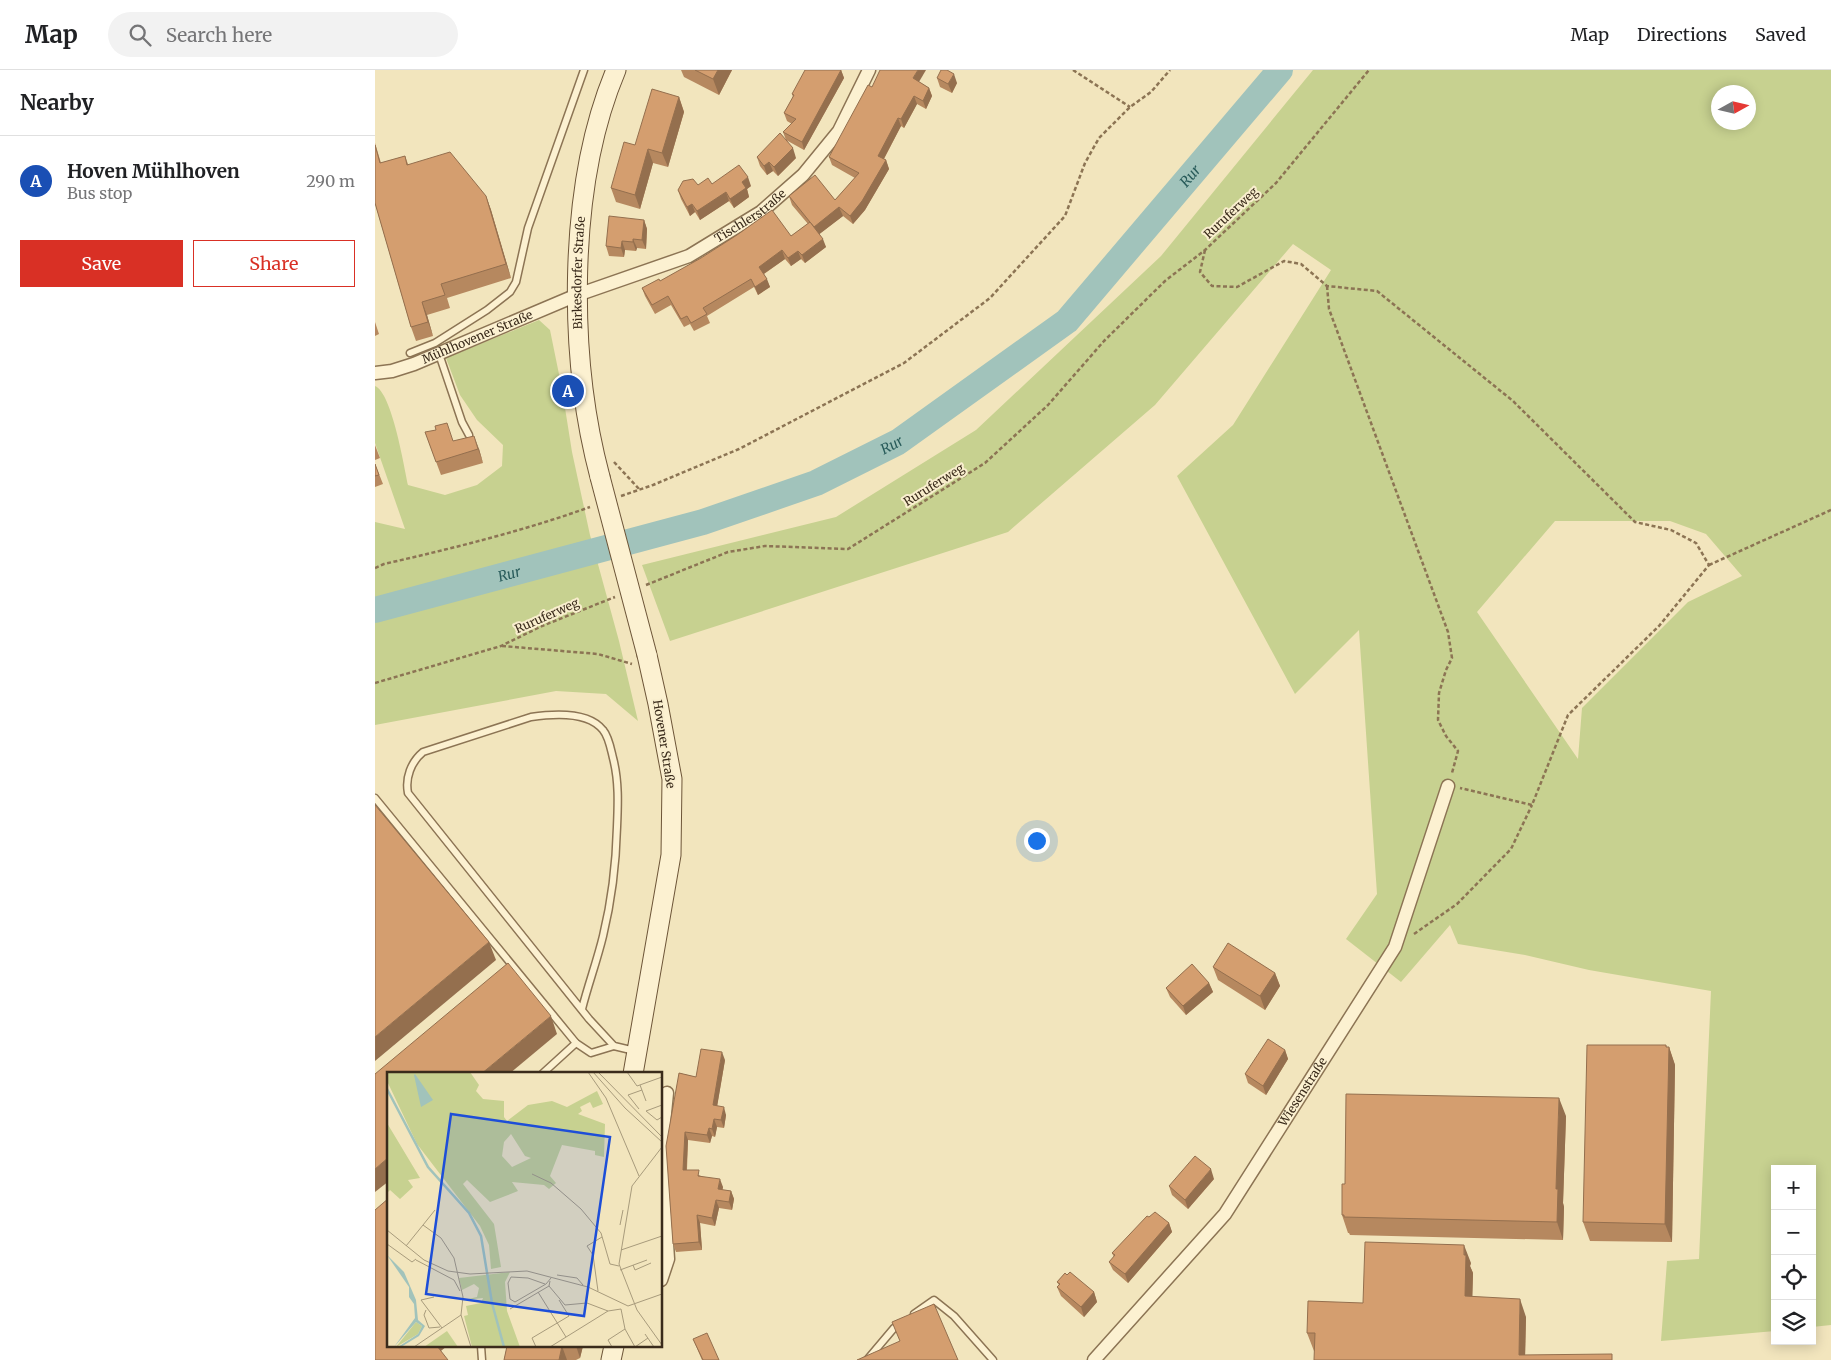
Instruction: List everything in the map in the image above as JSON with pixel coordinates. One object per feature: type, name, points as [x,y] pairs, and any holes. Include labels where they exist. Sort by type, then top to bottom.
[{"type":"main road","name":"Birkesdorfer Straße","points":[[600,477],[585,402],[577,295],[581,224],[589,155],[609,87],[616,70]]},
{"type":"main road","name":"Hovener Straße","points":[[600,477],[639,659],[658,704],[672,779],[671,855],[633,1072]]},
{"type":"street","name":"Tischlerstraße","points":[[577,295],[689,256],[761,212],[803,175],[839,131],[869,70]]},
{"type":"street","name":"Mühlhovener Straße","points":[[375,373],[392,371],[414,364],[437,348],[577,295]]},
{"type":"street","name":"Wiesenstraße","points":[[1094,1360],[1225,1214],[1395,947],[1449,786]]},
{"type":"street","points":[[663,1134],[667,1093]]},
{"type":"street","points":[[663,1184],[668,1259],[663,1274]]},
{"type":"lane","points":[[409,352],[437,348],[510,292],[516,282],[529,228],[584,70]]},
{"type":"lane","points":[[437,348],[462,422],[469,435]]},
{"type":"lane","points":[[582,1009],[603,936],[616,868],[618,802],[616,771],[610,747],[603,730],[593,722],[574,716],[548,714],[531,717],[423,752],[416,758],[405,782],[407,793],[582,1009],[615,1046]]},
{"type":"lane","points":[[375,798],[576,1043],[591,1053],[615,1046],[636,1052]]},
{"type":"lane","points":[[506,973],[513,967]]},
{"type":"lane","points":[[544,1072],[576,1043]]},
{"type":"lane","points":[[910,1317],[933,1300],[954,1316],[993,1360]]},
{"type":"lane","points":[[867,1360],[894,1328],[902,1322]]},
{"type":"path","points":[[1073,70],[1129,107]]},
{"type":"path","points":[[613,500],[739,449],[903,363],[990,298],[1065,216],[1085,163],[1099,138],[1129,107],[1151,92],[1170,70]]},
{"type":"path","name":"Ruruferweg","points":[[640,587],[728,552],[765,546],[848,549],[985,463],[1048,405],[1104,341],[1159,288],[1205,250],[1276,183],[1369,70]]},
{"type":"path","points":[[1205,250],[1200,272],[1212,286],[1237,288],[1284,262],[1301,264],[1327,286],[1377,291],[1513,401],[1635,522],[1671,530],[1696,542],[1709,565]]},
{"type":"path","points":[[1327,286],[1329,309],[1448,632],[1452,658],[1439,693],[1437,720],[1446,736],[1458,751],[1453,767]]},
{"type":"path","points":[[615,463],[640,490]]},
{"type":"path","points":[[375,568],[384,564],[467,545],[540,525],[594,506]]},
{"type":"path","points":[[1395,947],[1457,904],[1511,849],[1533,805],[1568,715],[1659,626],[1709,565],[1831,510]]},
{"type":"path","name":"Ruruferweg","points":[[375,683],[501,646],[541,626],[623,594]]},
{"type":"path","points":[[501,646],[639,659]]},
{"type":"path","points":[[1449,786],[1533,805]]},
{"type":"green space","points":[[1313,70],[1831,70],[1831,1325],[1816,1327],[1816,1165],[1771,1165],[1771,1331],[1661,1341],[1667,1261],[1699,1259],[1711,991],[1589,970],[1525,955],[1458,944],[1450,925],[1401,982],[1346,939],[1377,894],[1359,630],[1295,694],[1177,476],[1233,425],[1331,270],[1293,244],[1155,405],[1008,532],[670,641],[642,565],[836,517],[976,430],[1161,256]],"holes":[[[1555,521],[1670,521],[1706,534],[1742,576],[1688,602],[1582,708],[1578,759],[1477,612]]]},
{"type":"green space","points":[[539,320],[550,330],[572,452],[590,535],[619,641],[638,721],[606,694],[556,691],[375,725],[375,522],[405,529],[375,443],[375,386],[381,391],[392,415],[408,485],[445,495],[477,485],[502,466],[503,445],[477,420],[460,395],[446,358]]},
{"type":"building","points":[[695,70],[718,70],[713,79]]},
{"type":"building","points":[[805,70],[841,70],[802,142],[783,132],[796,119],[784,113]]},
{"type":"building","points":[[880,70],[918,70],[913,78],[929,88],[923,101],[914,96],[901,119],[898,118],[878,156],[886,160],[862,201],[850,216],[839,207],[814,227],[789,196],[815,175],[835,200],[859,173],[829,157],[868,85],[872,87]]},
{"type":"building","points":[[941,70],[947,70],[954,74],[948,84],[937,78]]},
{"type":"building","points":[[652,89],[679,97],[662,153],[648,149],[635,195],[611,188],[624,142],[635,145]]},
{"type":"building","points":[[780,133],[793,148],[774,167],[769,162],[764,166],[757,157]]},
{"type":"building","points":[[375,145],[380,163],[405,156],[407,165],[450,152],[486,196],[506,264],[441,284],[445,295],[422,302],[428,322],[411,327],[375,203]]},
{"type":"building","points":[[739,165],[748,177],[742,182],[746,188],[730,199],[726,192],[697,211],[692,204],[687,207],[678,190],[683,181],[693,179],[698,185],[708,178],[712,184]]},
{"type":"building","points":[[772,210],[791,236],[810,222],[823,239],[802,255],[798,251],[788,258],[782,250],[759,267],[767,279],[755,287],[751,279],[703,308],[707,314],[691,323],[687,316],[681,319],[668,296],[652,305],[642,288],[659,279],[660,281],[701,258]]},
{"type":"building","points":[[609,216],[644,220],[642,240],[633,239],[633,242],[622,241],[621,248],[606,246]]},
{"type":"building","points":[[447,423],[453,441],[474,436],[478,449],[436,462],[425,432],[436,430],[435,426]]},
{"type":"building","points":[[375,464],[379,475],[375,476]]},
{"type":"building","points":[[375,805],[489,942],[375,1037]]},
{"type":"building","points":[[1228,943],[1275,973],[1260,996],[1213,967]]},
{"type":"building","points":[[508,963],[551,1016],[483,1072],[387,1072],[387,1159],[375,1169],[375,1074]]},
{"type":"building","points":[[1192,964],[1209,983],[1183,1006],[1166,988]]},
{"type":"building","points":[[1268,1039],[1285,1050],[1263,1086],[1245,1074]]},
{"type":"building","points":[[1587,1045],[1666,1045],[1666,1047],[1669,1047],[1665,1224],[1583,1222]]},
{"type":"building","points":[[701,1049],[722,1052],[713,1105],[724,1107],[721,1120],[714,1119],[712,1129],[709,1128],[707,1135],[685,1132],[683,1170],[699,1170],[698,1176],[720,1179],[718,1189],[731,1191],[729,1202],[716,1200],[712,1218],[697,1215],[699,1242],[673,1244],[666,1146],[679,1073],[696,1077]]},
{"type":"building","points":[[1346,1094],[1559,1098],[1556,1189],[1558,1189],[1557,1222],[1344,1217],[1342,1215],[1342,1184],[1345,1184]]},
{"type":"building","points":[[1195,1156],[1211,1169],[1185,1200],[1169,1186]]},
{"type":"building","points":[[387,1200],[387,1348],[439,1348],[448,1360],[375,1360],[375,1210]]},
{"type":"building","points":[[1155,1212],[1169,1223],[1125,1274],[1109,1262],[1115,1255],[1112,1253],[1147,1216],[1149,1217]]},
{"type":"building","points":[[1365,1242],[1464,1245],[1464,1255],[1466,1255],[1465,1296],[1520,1299],[1519,1355],[1612,1354],[1612,1360],[1314,1360],[1315,1333],[1307,1333],[1308,1301],[1363,1303]]},
{"type":"building","points":[[1070,1272],[1094,1292],[1081,1307],[1057,1287],[1060,1284],[1057,1282],[1065,1273],[1067,1275]]},
{"type":"building","points":[[934,1304],[958,1360],[857,1360],[900,1341],[892,1322]]},
{"type":"building","points":[[707,1333],[719,1360],[703,1360],[693,1339]]},
{"type":"building","points":[[507,1348],[562,1348],[559,1360],[504,1360]]},
{"type":"waterway","name":"Rur","points":[[375,610],[703,522],[816,483],[898,442],[1067,321],[1280,70]]},
{"type":"place","name":"Hoven Mühlhoven","points":[[568,391]]}]
